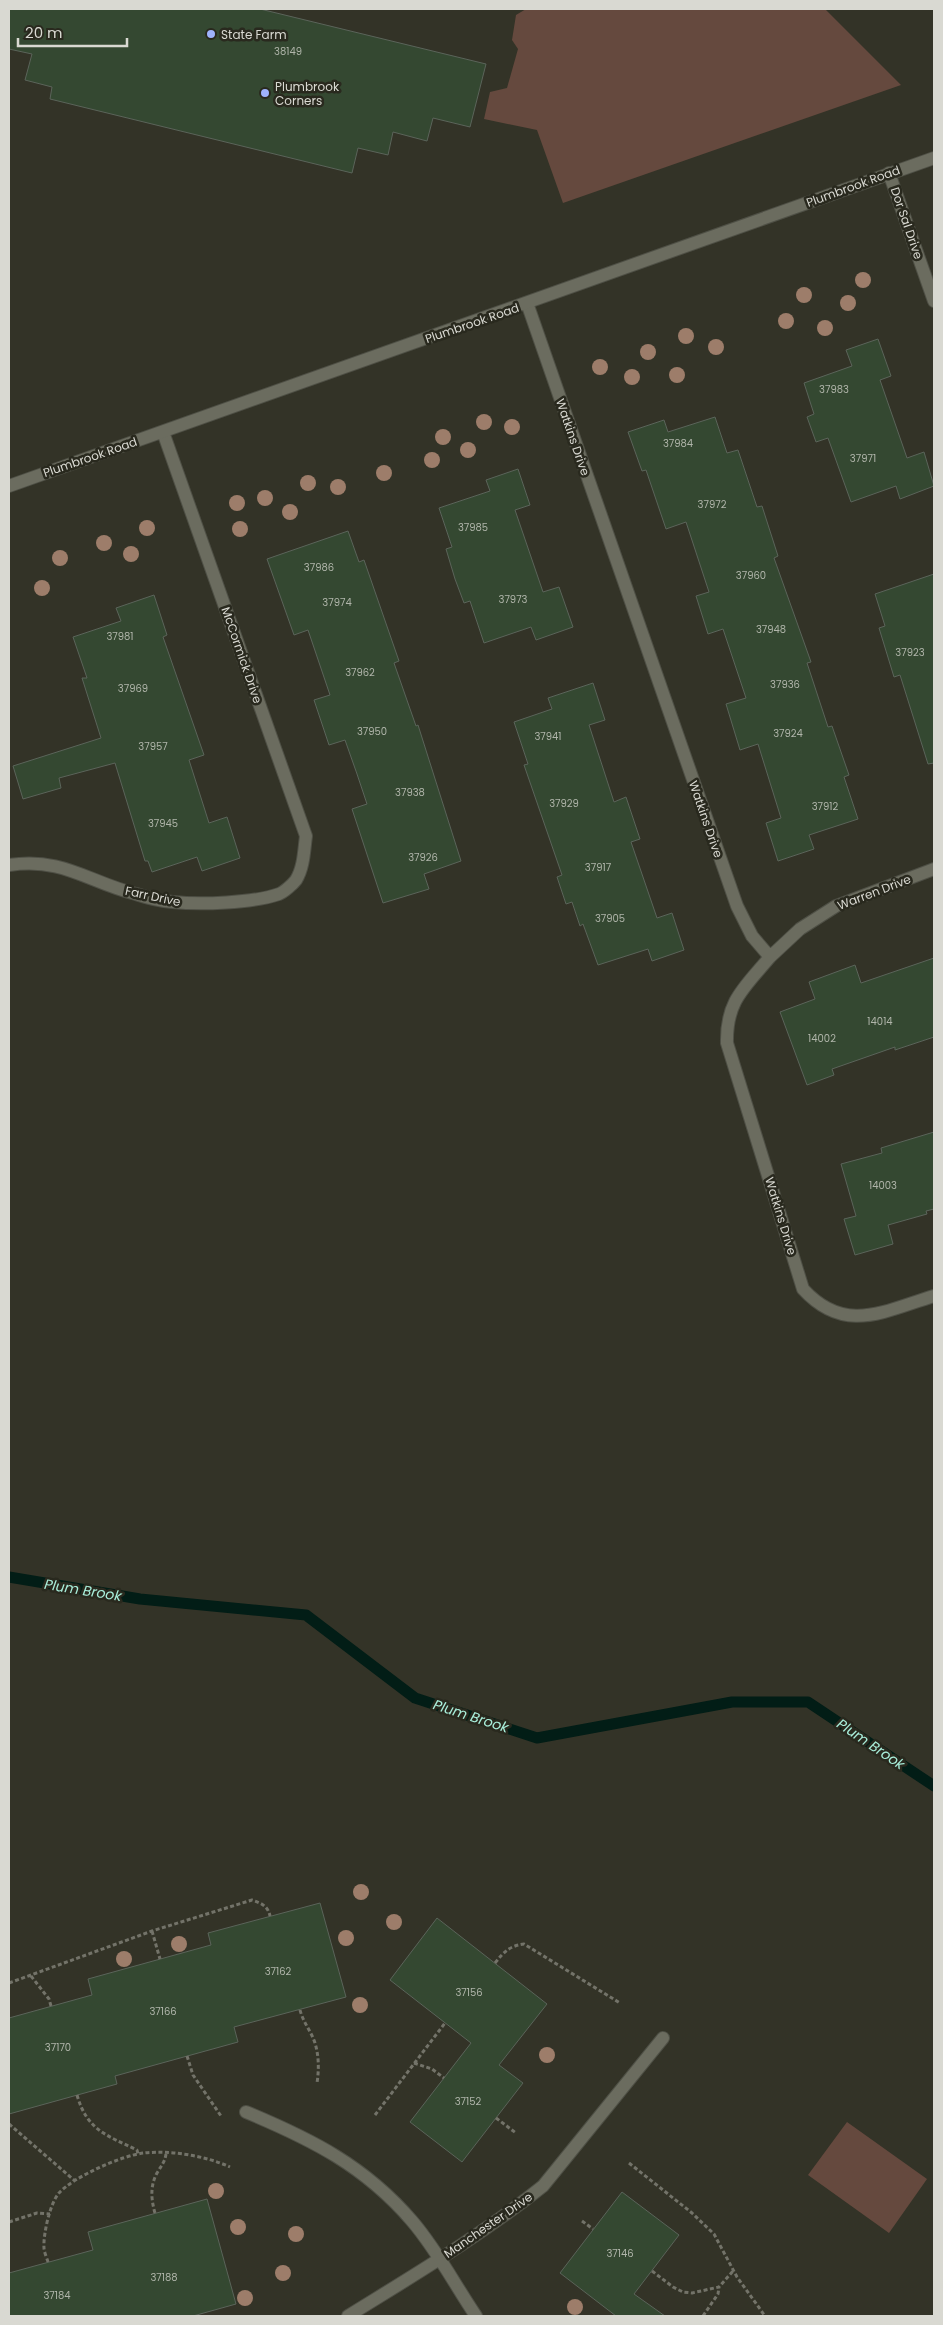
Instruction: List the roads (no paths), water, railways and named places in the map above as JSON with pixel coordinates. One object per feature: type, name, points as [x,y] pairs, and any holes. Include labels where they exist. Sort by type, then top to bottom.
[{"type":"street","name":"Plumbrook Road","points":[[9,486],[934,158]]},
{"type":"street","name":"Dor Sal Drive","points":[[889,173],[934,301]]},
{"type":"street","name":"Watkins Drive","points":[[527,303],[737,906],[752,936],[770,957],[738,995],[727,1022],[727,1044],[804,1289],[815,1302],[830,1312],[851,1317],[877,1313],[934,1296]]},
{"type":"street","name":"McCormick Drive","points":[[163,432],[306,836],[304,859],[296,880]]},
{"type":"street","name":"Farr Drive","points":[[9,865],[27,862],[59,866],[134,894],[174,902],[216,902],[254,899],[280,894],[296,880]]},
{"type":"street","name":"Warren Drive","points":[[770,957],[800,929],[836,906],[934,870]]},
{"type":"street","name":"Manchester Drive","points":[[348,2316],[439,2259],[522,2203],[543,2186],[663,2038]]},
{"type":"street","points":[[246,2112],[301,2135],[351,2164],[386,2194],[413,2222],[476,2316]]},
{"type":"waterway","name":"Plum Brook","points":[[9,1577],[140,1599],[306,1615],[415,1698],[537,1738],[732,1702],[808,1702],[934,1786]]},
{"type":"place","name":"State Farm","points":[[211,34]]},
{"type":"place","name":"Plumbrook Corners","points":[[265,93]]}]
